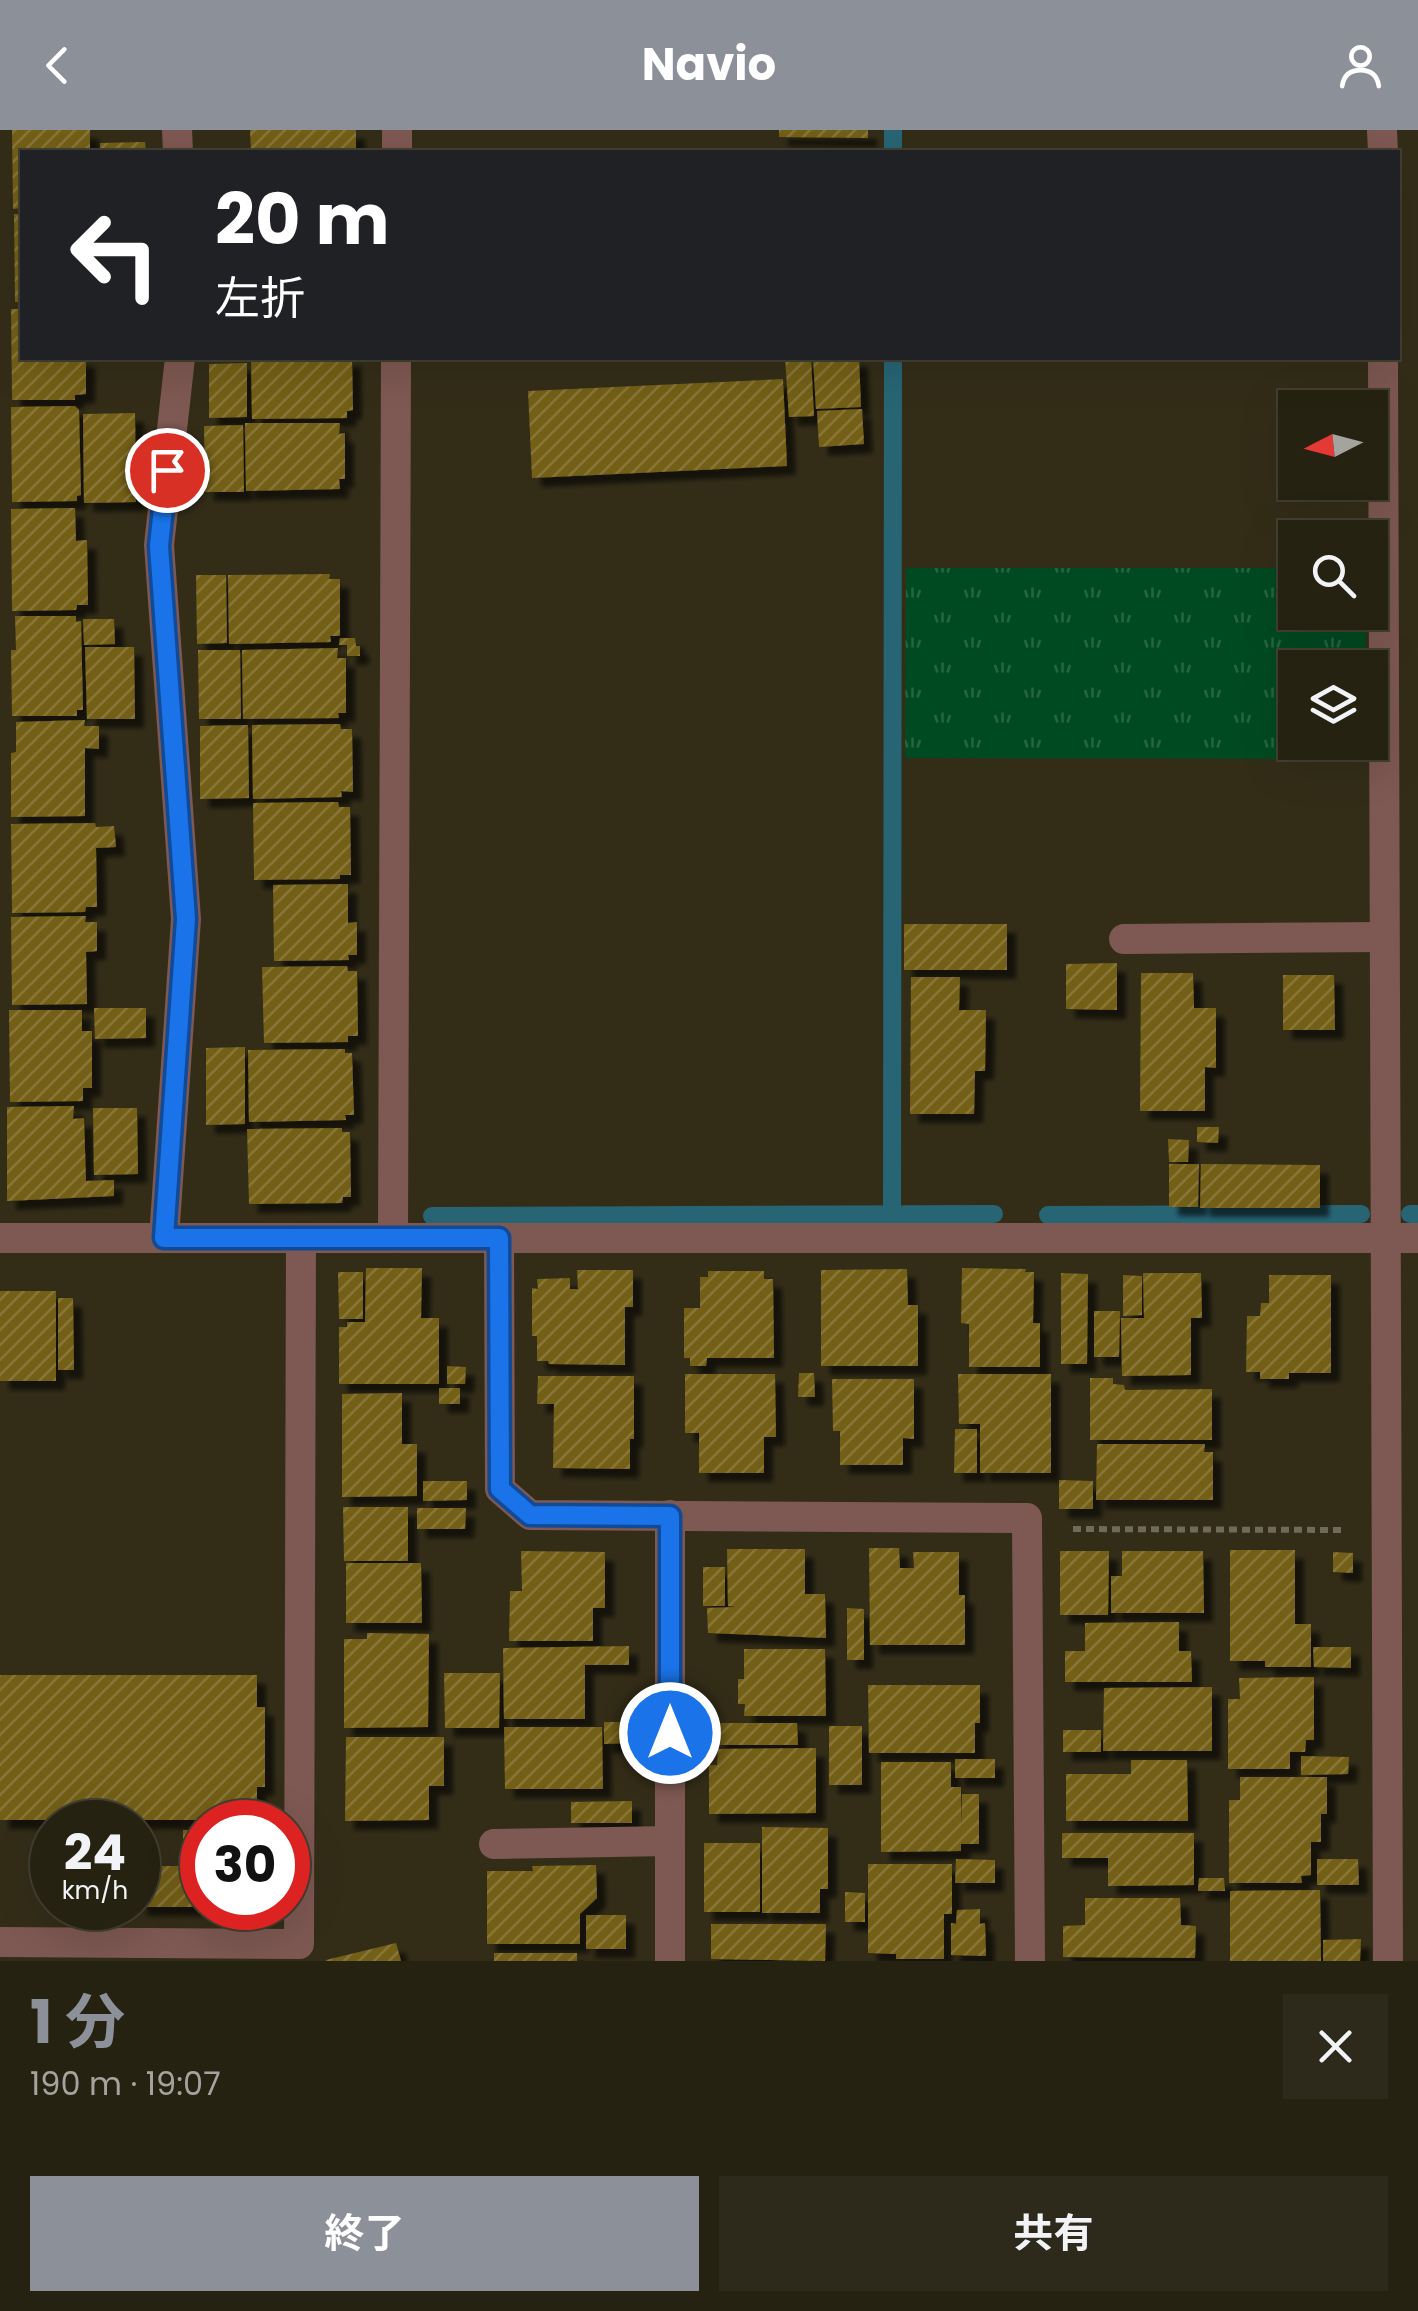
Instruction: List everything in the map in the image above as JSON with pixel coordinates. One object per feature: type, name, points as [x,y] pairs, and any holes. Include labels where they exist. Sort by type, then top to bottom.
[{"type":"street","points":[[164,1238],[186,919],[159,546],[180,360]]},
{"type":"street","points":[[393,1238],[396,360]]},
{"type":"street","points":[[1383,360],[1388,1961]]},
{"type":"street","points":[[1124,939],[1383,937]]},
{"type":"street","points":[[0,1238],[1418,1238]]},
{"type":"street","points":[[0,1942],[299,1944],[301,1238]]},
{"type":"street","points":[[499,1238],[500,1489],[530,1515],[1027,1518],[1030,1961]]},
{"type":"street","points":[[670,1516],[670,1961]]},
{"type":"street","points":[[494,1844],[670,1842]]},
{"type":"path","points":[[1027,1529],[1386,1530]]},
{"type":"green space","points":[[906,568],[1278,568],[1278,630],[1366,630],[1366,650],[1278,650],[1278,759],[905,758]]},
{"type":"building","points":[[12,130],[90,130],[90,150],[20,150],[20,208],[13,209]]},
{"type":"building","points":[[250,130],[356,130],[356,150],[251,150]]},
{"type":"building","points":[[779,130],[868,130],[868,138],[779,137]]},
{"type":"building","points":[[145,142],[146,150],[100,150],[100,143]]},
{"type":"building","points":[[14,214],[20,214],[20,302],[15,302]]},
{"type":"building","points":[[11,309],[20,309],[20,360],[86,360],[86,394],[75,395],[75,400],[12,400]]},
{"type":"building","points":[[251,360],[352,360],[353,410],[347,411],[347,418],[252,419]]},
{"type":"building","points":[[785,360],[811,360],[814,416],[789,417]]},
{"type":"building","points":[[813,360],[859,360],[861,407],[816,409]]},
{"type":"building","points":[[247,363],[247,417],[209,418],[209,364]]},
{"type":"building","points":[[783,379],[787,466],[532,478],[528,391]]},
{"type":"building","points":[[75,406],[79,410],[81,495],[77,501],[12,502],[11,407]]},
{"type":"building","points":[[862,409],[864,444],[819,447],[817,411]]},
{"type":"building","points":[[135,413],[136,502],[84,503],[83,414]]},
{"type":"building","points":[[245,423],[340,423],[339,434],[345,433],[345,479],[339,479],[340,489],[246,491]]},
{"type":"building","points":[[243,425],[244,492],[205,492],[204,426]]},
{"type":"building","points":[[75,508],[76,541],[87,540],[88,605],[77,605],[76,610],[12,611],[11,509]]},
{"type":"building","points":[[330,574],[329,579],[340,579],[340,636],[330,636],[331,642],[229,644],[228,575]]},
{"type":"building","points":[[196,575],[226,575],[227,643],[197,644]]},
{"type":"building","points":[[15,616],[76,616],[76,622],[81,621],[83,710],[77,710],[77,716],[12,716]]},
{"type":"building","points":[[83,619],[114,619],[115,644],[84,645]]},
{"type":"building","points":[[340,638],[355,638],[360,656],[347,656],[347,645],[339,645]]},
{"type":"building","points":[[85,647],[134,647],[135,719],[87,719]]},
{"type":"building","points":[[338,648],[337,658],[346,658],[346,713],[338,713],[339,718],[243,719],[242,650]]},
{"type":"building","points":[[198,650],[240,650],[241,719],[199,719]]},
{"type":"building","points":[[85,720],[84,726],[99,726],[99,749],[85,748],[85,816],[11,817],[11,753],[16,752],[16,722]]},
{"type":"building","points":[[340,724],[341,729],[352,729],[353,792],[341,791],[342,797],[253,799],[252,725]]},
{"type":"building","points":[[248,725],[249,798],[200,799],[200,726]]},
{"type":"building","points":[[338,802],[339,807],[350,807],[351,875],[340,875],[340,879],[254,880],[253,803]]},
{"type":"building","points":[[95,823],[96,827],[114,826],[116,847],[96,848],[97,907],[86,907],[85,912],[12,913],[11,824]]},
{"type":"building","points":[[348,884],[348,923],[357,922],[357,955],[348,955],[349,960],[274,961],[273,885]]},
{"type":"building","points":[[86,916],[85,922],[97,922],[97,951],[86,952],[87,1004],[12,1005],[11,917]]},
{"type":"building","points":[[904,924],[1007,924],[1007,970],[904,970]]},
{"type":"building","points":[[1117,963],[1117,1010],[1066,1009],[1066,964]]},
{"type":"building","points":[[347,966],[348,971],[357,971],[358,1036],[348,1036],[348,1042],[264,1043],[262,967]]},
{"type":"building","points":[[1141,973],[1193,973],[1194,1008],[1216,1008],[1216,1068],[1205,1067],[1205,1111],[1140,1111]]},
{"type":"building","points":[[1283,975],[1334,975],[1335,1030],[1283,1030]]},
{"type":"building","points":[[911,977],[960,977],[959,1010],[986,1010],[985,1071],[975,1071],[974,1114],[910,1114]]},
{"type":"building","points":[[94,1008],[146,1008],[146,1038],[95,1039]]},
{"type":"building","points":[[9,1010],[82,1010],[82,1031],[92,1031],[92,1088],[83,1088],[83,1101],[10,1102]]},
{"type":"building","points":[[245,1047],[245,1124],[206,1125],[206,1048]]},
{"type":"building","points":[[345,1049],[345,1053],[352,1053],[354,1115],[345,1115],[346,1120],[249,1122],[248,1050]]},
{"type":"building","points":[[74,1106],[73,1119],[84,1118],[86,1181],[114,1180],[114,1196],[7,1201],[7,1107]]},
{"type":"building","points":[[93,1108],[137,1108],[138,1174],[94,1175]]},
{"type":"building","points":[[1197,1127],[1219,1127],[1218,1143],[1197,1142]]},
{"type":"building","points":[[342,1128],[342,1132],[350,1132],[351,1197],[343,1197],[342,1203],[249,1204],[247,1129]]},
{"type":"building","points":[[1168,1139],[1189,1140],[1188,1162],[1169,1162]]},
{"type":"building","points":[[1169,1164],[1199,1164],[1198,1207],[1169,1207]]},
{"type":"building","points":[[1201,1164],[1320,1165],[1320,1208],[1200,1208]]},
{"type":"building","points":[[366,1268],[422,1268],[421,1318],[439,1318],[439,1384],[339,1384],[339,1327],[347,1327],[347,1322],[365,1322]]},
{"type":"building","points":[[962,1268],[1034,1272],[1033,1323],[1040,1323],[1040,1367],[969,1367],[969,1324],[961,1323]]},
{"type":"building","points":[[907,1269],[908,1305],[918,1305],[918,1366],[821,1366],[821,1270]]},
{"type":"building","points":[[577,1270],[633,1270],[633,1307],[625,1307],[625,1365],[537,1361],[537,1336],[532,1336],[532,1288],[538,1289],[537,1279],[570,1278],[570,1289],[578,1289]]},
{"type":"building","points":[[708,1271],[764,1271],[764,1279],[773,1279],[774,1358],[707,1358],[706,1366],[690,1366],[690,1358],[684,1358],[684,1308],[700,1308],[700,1277],[708,1277]]},
{"type":"building","points":[[338,1272],[363,1272],[363,1319],[339,1319]]},
{"type":"building","points":[[1061,1273],[1088,1274],[1087,1364],[1061,1364]]},
{"type":"building","points":[[1143,1273],[1201,1273],[1202,1318],[1191,1318],[1191,1375],[1122,1376],[1121,1318],[1144,1318]]},
{"type":"building","points":[[1123,1275],[1142,1276],[1142,1315],[1123,1316]]},
{"type":"building","points":[[1269,1275],[1331,1275],[1331,1373],[1289,1373],[1289,1379],[1260,1379],[1260,1372],[1246,1372],[1247,1316],[1260,1316],[1261,1303],[1269,1303]]},
{"type":"building","points":[[0,1291],[56,1291],[56,1381],[0,1381]]},
{"type":"building","points":[[58,1298],[73,1298],[74,1370],[58,1370]]},
{"type":"building","points":[[1094,1311],[1120,1311],[1119,1357],[1094,1357]]},
{"type":"building","points":[[447,1366],[466,1367],[465,1384],[447,1384]]},
{"type":"building","points":[[799,1373],[814,1373],[815,1397],[798,1397]]},
{"type":"building","points":[[685,1374],[775,1374],[776,1437],[764,1437],[764,1473],[699,1473],[699,1433],[685,1433]]},
{"type":"building","points":[[958,1374],[1051,1374],[1051,1473],[980,1473],[980,1424],[959,1424]]},
{"type":"building","points":[[538,1376],[634,1376],[630,1469],[553,1468],[554,1404],[537,1404]]},
{"type":"building","points":[[1090,1378],[1113,1378],[1113,1384],[1124,1385],[1125,1390],[1212,1389],[1212,1440],[1090,1440]]},
{"type":"building","points":[[832,1379],[914,1379],[914,1439],[903,1438],[903,1465],[840,1465],[840,1431],[833,1431]]},
{"type":"building","points":[[439,1388],[460,1388],[460,1404],[439,1404]]},
{"type":"building","points":[[402,1393],[402,1444],[417,1444],[417,1496],[342,1497],[342,1394]]},
{"type":"building","points":[[955,1429],[977,1429],[977,1473],[954,1473]]},
{"type":"building","points":[[1097,1444],[1205,1444],[1204,1452],[1213,1452],[1213,1500],[1096,1500]]},
{"type":"building","points":[[1059,1480],[1093,1481],[1093,1509],[1059,1509]]},
{"type":"building","points":[[423,1481],[467,1481],[467,1500],[423,1501]]},
{"type":"building","points":[[343,1507],[408,1507],[408,1561],[344,1561]]},
{"type":"building","points":[[417,1508],[466,1508],[465,1529],[417,1529]]},
{"type":"building","points":[[869,1548],[899,1548],[900,1568],[914,1568],[913,1552],[959,1552],[959,1595],[965,1595],[965,1645],[870,1645]]},
{"type":"building","points":[[727,1549],[805,1549],[805,1594],[825,1594],[826,1638],[708,1633],[707,1608],[736,1607],[728,1606]]},
{"type":"building","points":[[1230,1550],[1295,1550],[1295,1624],[1311,1624],[1311,1667],[1265,1667],[1265,1661],[1230,1661]]},
{"type":"building","points":[[521,1551],[605,1552],[605,1608],[593,1608],[593,1641],[509,1641],[510,1591],[522,1591]]},
{"type":"building","points":[[1060,1551],[1109,1551],[1108,1615],[1060,1615]]},
{"type":"building","points":[[1122,1551],[1203,1551],[1204,1613],[1111,1613],[1111,1576],[1122,1576]]},
{"type":"building","points":[[1333,1552],[1353,1553],[1353,1573],[1333,1572]]},
{"type":"building","points":[[346,1563],[421,1563],[422,1623],[346,1623]]},
{"type":"building","points":[[703,1567],[725,1567],[725,1606],[703,1606]]},
{"type":"building","points":[[847,1608],[864,1609],[864,1660],[847,1660]]},
{"type":"building","points":[[1179,1622],[1179,1651],[1191,1651],[1192,1682],[1065,1682],[1065,1651],[1085,1651],[1085,1623]]},
{"type":"building","points":[[367,1633],[429,1634],[428,1727],[344,1728],[344,1639],[367,1639]]},
{"type":"building","points":[[629,1646],[629,1665],[585,1665],[585,1719],[504,1719],[503,1648]]},
{"type":"building","points":[[1313,1647],[1351,1647],[1351,1668],[1314,1667]]},
{"type":"building","points":[[744,1649],[825,1649],[826,1716],[744,1716],[745,1704],[738,1704],[738,1679],[744,1679]]},
{"type":"building","points":[[444,1673],[500,1673],[499,1728],[445,1728]]},
{"type":"building","points":[[0,1675],[257,1675],[257,1707],[265,1707],[265,1787],[257,1787],[257,1800],[180,1800],[180,1820],[160,1820],[160,1800],[30,1800],[30,1820],[0,1820]]},
{"type":"building","points":[[1314,1677],[1314,1740],[1306,1740],[1305,1752],[1290,1752],[1290,1769],[1228,1769],[1228,1699],[1240,1699],[1239,1678]]},
{"type":"building","points":[[868,1685],[980,1685],[975,1753],[869,1753]]},
{"type":"building","points":[[1212,1687],[1212,1751],[1103,1751],[1104,1688]]},
{"type":"building","points":[[604,1722],[633,1722],[633,1743],[604,1744]]},
{"type":"building","points":[[716,1723],[797,1723],[798,1745],[716,1745]]},
{"type":"building","points":[[829,1726],[862,1726],[862,1785],[829,1785]]},
{"type":"building","points":[[504,1727],[602,1727],[603,1789],[505,1789]]},
{"type":"building","points":[[1063,1730],[1101,1730],[1101,1752],[1063,1752]]},
{"type":"building","points":[[346,1737],[444,1737],[444,1786],[429,1786],[429,1820],[345,1821]]},
{"type":"building","points":[[816,1748],[816,1813],[709,1814],[709,1765],[717,1765],[718,1749]]},
{"type":"building","points":[[1301,1756],[1349,1757],[1348,1774],[1301,1775]]},
{"type":"building","points":[[955,1759],[995,1759],[995,1778],[955,1778]]},
{"type":"building","points":[[1131,1760],[1187,1760],[1188,1821],[1066,1821],[1066,1774],[1131,1774]]},
{"type":"building","points":[[881,1762],[951,1762],[951,1787],[961,1787],[961,1828],[962,1794],[979,1794],[979,1844],[961,1844],[961,1851],[881,1852]]},
{"type":"building","points":[[1240,1777],[1327,1777],[1327,1814],[1321,1814],[1321,1842],[1311,1842],[1311,1875],[1301,1876],[1302,1883],[1229,1883],[1229,1800],[1240,1800]]},
{"type":"building","points":[[632,1801],[632,1823],[571,1823],[571,1802]]},
{"type":"building","points":[[762,1827],[828,1828],[828,1889],[820,1889],[820,1913],[762,1913]]},
{"type":"building","points":[[1062,1833],[1194,1833],[1194,1885],[1108,1886],[1108,1858],[1062,1858]]},
{"type":"building","points":[[704,1843],[760,1843],[760,1912],[704,1912]]},
{"type":"building","points":[[956,1859],[995,1860],[995,1883],[955,1883]]},
{"type":"building","points":[[1317,1859],[1358,1859],[1359,1885],[1317,1885]]},
{"type":"building","points":[[868,1864],[952,1864],[952,1914],[944,1914],[944,1959],[896,1959],[896,1954],[868,1953]]},
{"type":"building","points":[[596,1865],[597,1898],[580,1914],[580,1944],[487,1944],[487,1871]]},
{"type":"building","points":[[160,1866],[180,1866],[180,1907],[160,1907]]},
{"type":"building","points":[[1199,1878],[1224,1878],[1225,1891],[1198,1891]]},
{"type":"building","points":[[1320,1890],[1321,1961],[1230,1961],[1230,1891]]},
{"type":"building","points":[[845,1892],[865,1893],[865,1922],[845,1922]]},
{"type":"building","points":[[1085,1898],[1180,1898],[1181,1925],[1196,1926],[1195,1958],[1063,1957],[1063,1926],[1085,1925]]},
{"type":"building","points":[[980,1909],[980,1924],[985,1923],[986,1956],[951,1955],[951,1923],[956,1924],[957,1910]]},
{"type":"building","points":[[586,1915],[626,1915],[626,1949],[586,1949]]},
{"type":"building","points":[[711,1924],[826,1924],[825,1961],[711,1959]]},
{"type":"building","points":[[1361,1939],[1360,1961],[1323,1961],[1323,1940]]},
{"type":"building","points":[[396,1943],[401,1961],[326,1961],[326,1960]]},
{"type":"building","points":[[494,1953],[577,1953],[577,1961],[494,1961]]},
{"type":"waterway","points":[[893,130],[893,150]]},
{"type":"waterway","points":[[892,1215],[893,360]]},
{"type":"waterway","points":[[432,1216],[994,1214]]},
{"type":"waterway","points":[[1048,1215],[1361,1214]]},
{"type":"waterway","points":[[1410,1214],[1418,1214]]},
{"type":"route","points":[[167,470],[159,546],[186,919],[164,1238],[499,1238],[500,1489],[530,1515],[670,1516],[670,1733]]}]
